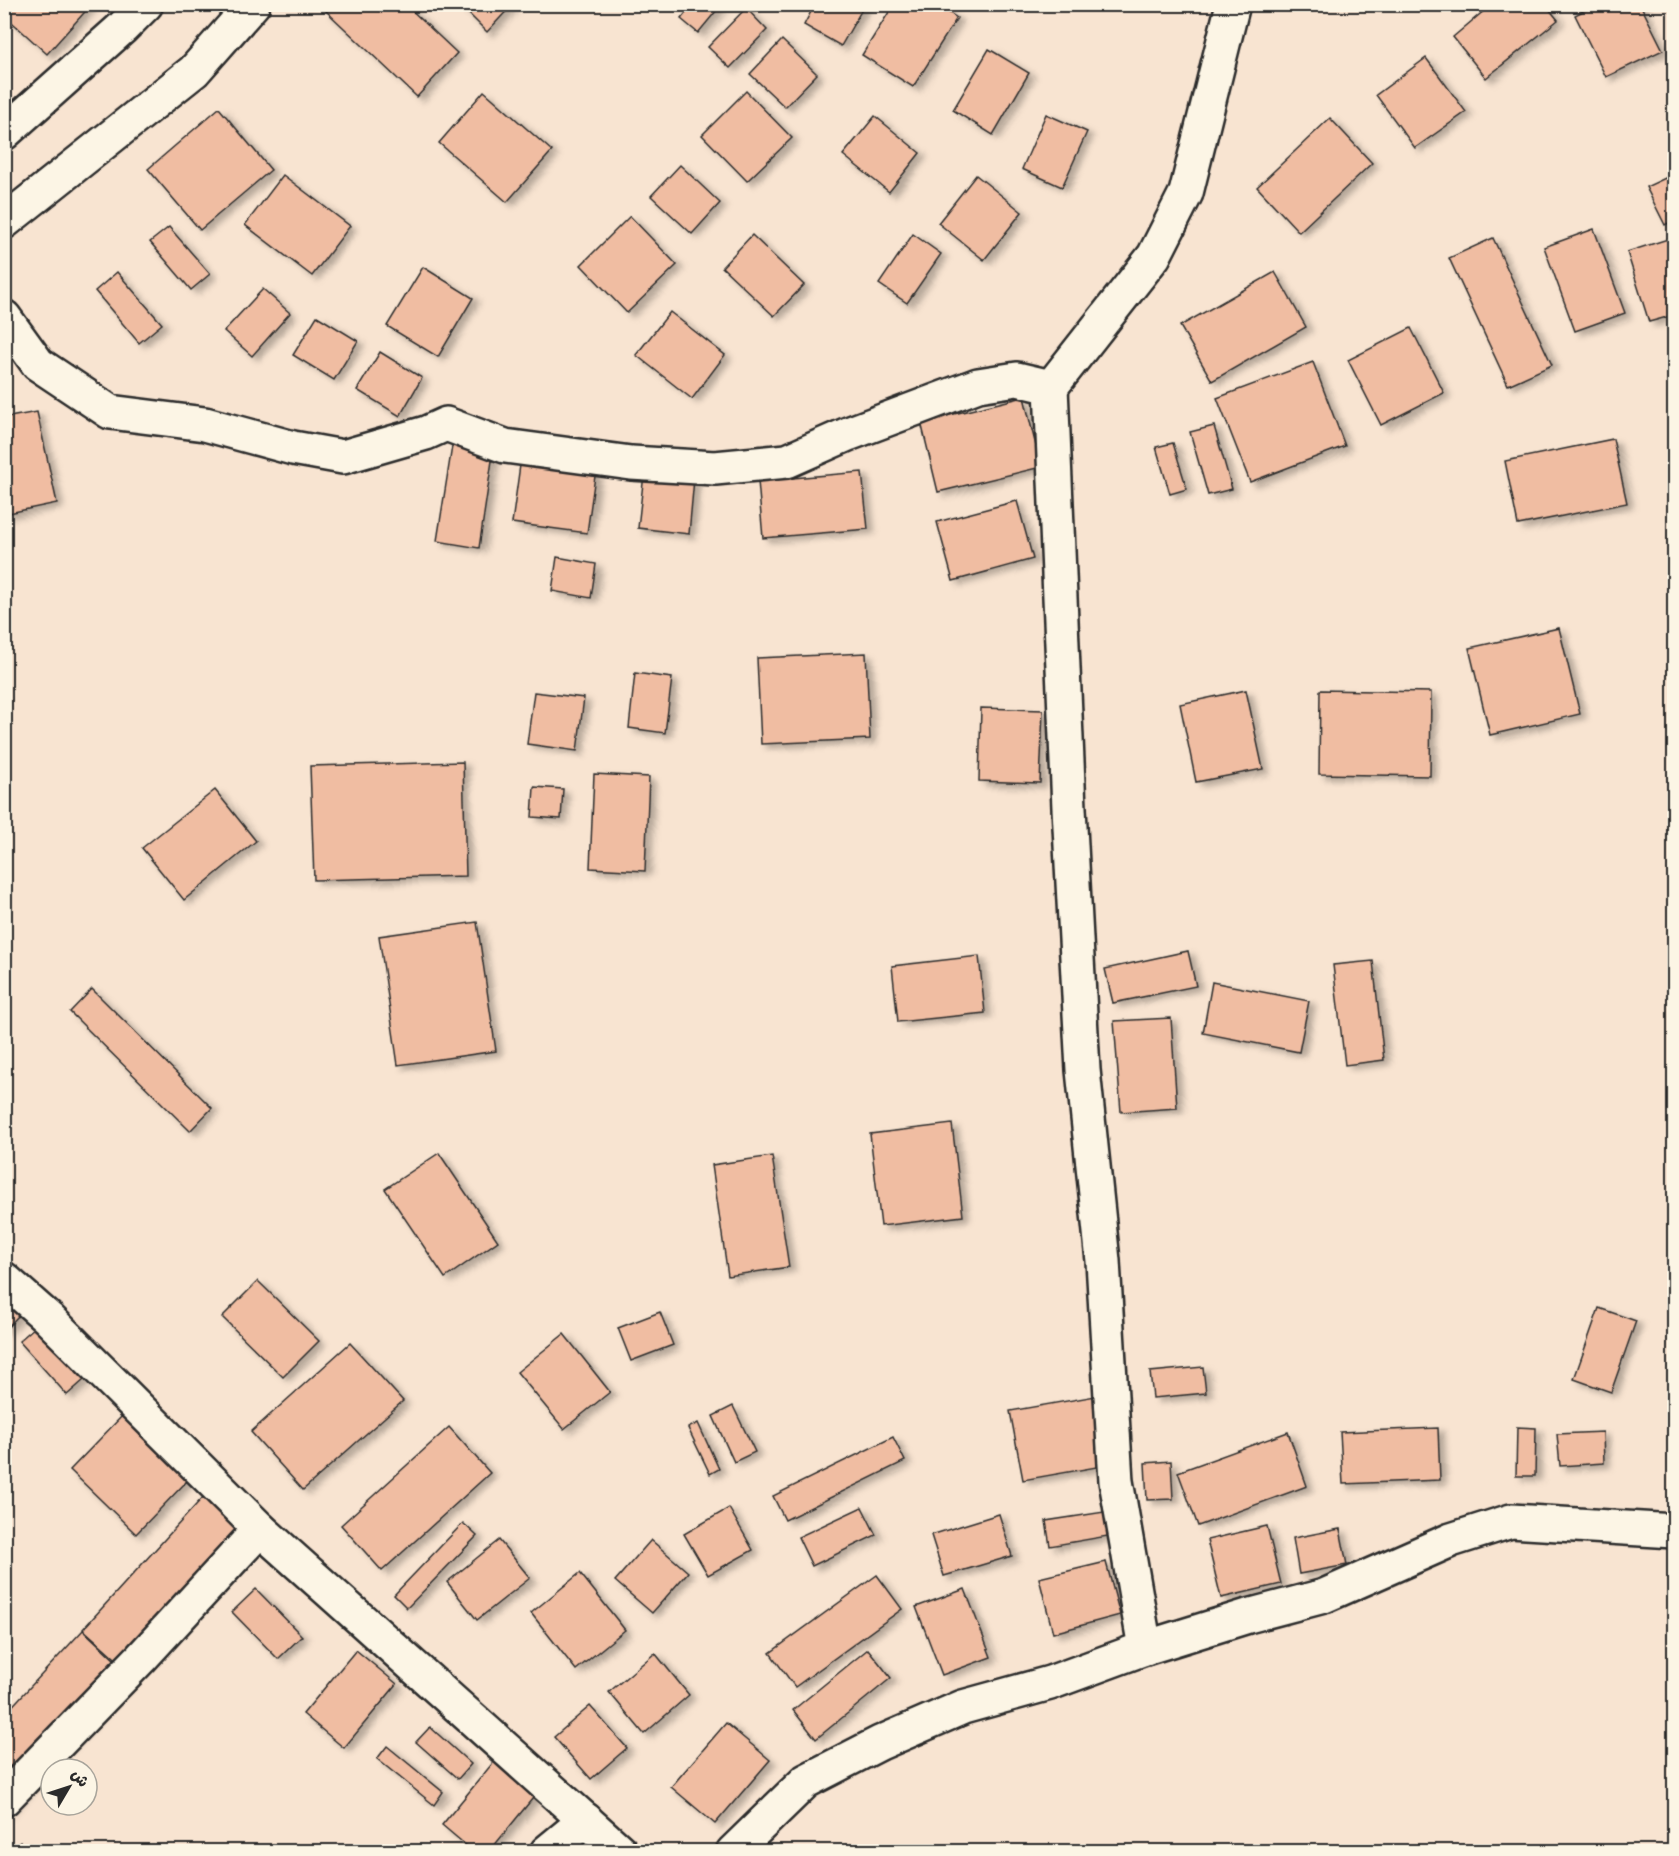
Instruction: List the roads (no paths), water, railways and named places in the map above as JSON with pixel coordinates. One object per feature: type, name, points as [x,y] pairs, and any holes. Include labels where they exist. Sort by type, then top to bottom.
[{"type":"street","points":[[4,133],[146,4]]},
{"type":"street","points":[[4,222],[194,71],[253,4]]},
{"type":"street","points":[[1145,1648],[1116,1481],[1103,1261],[1083,1070],[1068,797],[1051,387],[1155,256],[1186,193],[1233,4]]},
{"type":"street","points":[[4,316],[38,364],[110,412],[205,424],[293,448],[343,457],[426,433],[446,424],[505,446],[631,463],[715,468],[787,461],[848,434],[978,385],[1017,379],[1051,387]]},
{"type":"street","points":[[4,1279],[48,1318],[260,1529],[621,1851]]},
{"type":"street","points":[[733,1851],[806,1781],[880,1743],[963,1707],[1050,1683],[1145,1648],[1248,1616],[1324,1596],[1451,1540],[1511,1521],[1674,1531]]},
{"type":"street","points":[[4,1799],[141,1658],[260,1529]]},
{"type":"street","points":[[547,1851],[586,1820]]}]
